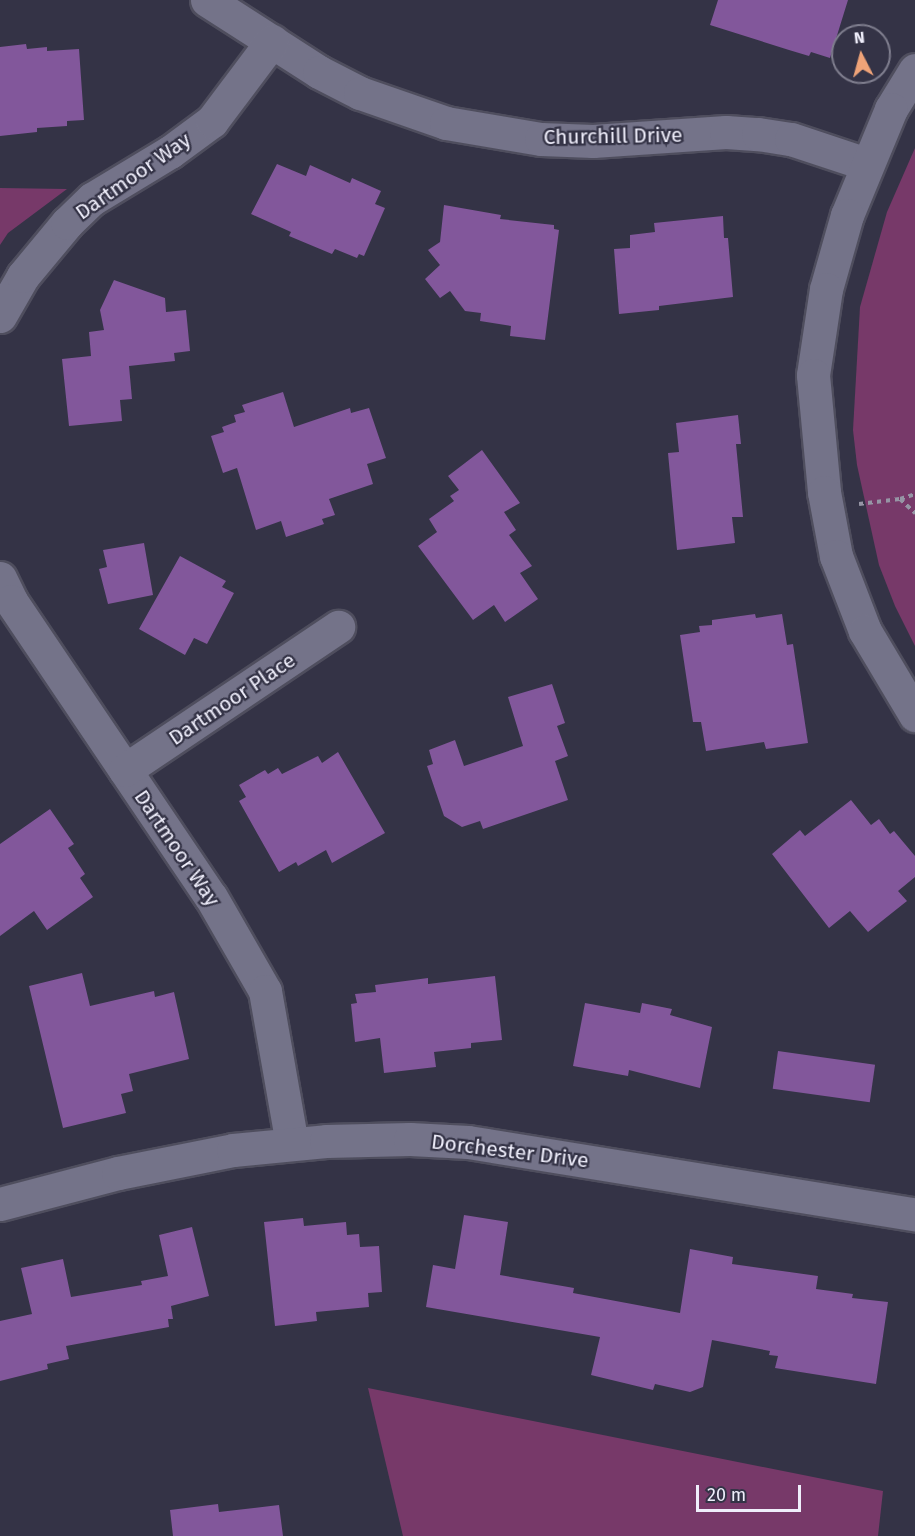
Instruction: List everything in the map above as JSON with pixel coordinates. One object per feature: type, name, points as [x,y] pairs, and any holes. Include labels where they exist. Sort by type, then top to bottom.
[{"type":"street","name":"Churchill Drive","points":[[207,0],[319,72],[360,93],[446,123],[542,139],[593,141],[726,132],[758,134],[802,143],[866,164]]},
{"type":"street","name":"Dartmoor Way","points":[[0,316],[23,276],[67,223],[92,200],[170,152],[212,121],[272,41]]},
{"type":"street","points":[[915,70],[891,109],[866,164],[847,214],[826,288],[813,375],[824,492],[836,556],[865,631],[915,715]]},
{"type":"street","name":"Dartmoor Way","points":[[0,578],[11,601],[210,897],[265,991],[292,1144]]},
{"type":"street","name":"Dartmoor Place","points":[[124,770],[338,627]]},
{"type":"street","name":"Dorchester Drive","points":[[0,1204],[175,1160],[292,1144],[398,1139],[468,1142],[915,1214]]},
{"type":"path","points":[[858,504],[900,499],[915,494]]},
{"type":"path","points":[[900,499],[915,513]]},
{"type":"shaded area","points":[[915,148],[915,646],[895,606],[879,565],[857,465],[853,430],[860,307],[887,212]]},
{"type":"shaded area","points":[[0,188],[67,189],[8,233],[0,245]]},
{"type":"shaded area","points":[[368,1388],[883,1491],[878,1536],[403,1536]]},
{"type":"building","points":[[718,0],[848,0],[841,24],[831,24],[830,58],[811,52],[809,56],[710,25]]},
{"type":"building","points":[[26,44],[27,49],[47,47],[47,51],[79,49],[84,120],[67,121],[67,126],[37,128],[37,132],[0,136],[0,47]]},
{"type":"building","points":[[277,164],[306,176],[310,165],[350,183],[352,178],[381,191],[375,204],[385,208],[364,256],[359,254],[357,258],[335,249],[332,254],[289,236],[291,232],[251,214]]},
{"type":"building","points":[[444,205],[501,215],[500,219],[554,225],[554,229],[559,230],[545,340],[510,336],[511,326],[480,321],[481,313],[465,311],[450,291],[440,298],[425,279],[440,265],[428,250],[440,242]]},
{"type":"building","points":[[723,216],[724,238],[728,238],[733,297],[659,306],[659,310],[619,314],[614,249],[630,248],[630,235],[655,232],[654,223]]},
{"type":"building","points":[[114,280],[165,298],[166,312],[186,310],[190,351],[174,353],[175,361],[129,366],[132,399],[120,400],[122,421],[69,426],[62,359],[91,356],[89,332],[104,330],[100,310]]},
{"type":"building","points":[[283,392],[294,427],[350,408],[351,413],[369,408],[386,458],[367,464],[373,484],[329,499],[335,515],[322,519],[324,524],[286,537],[281,521],[256,530],[237,468],[223,473],[211,436],[224,432],[222,427],[236,422],[234,415],[245,412],[242,405]]},
{"type":"building","points":[[738,415],[741,444],[736,444],[743,517],[732,517],[735,543],[677,550],[668,453],[679,452],[676,423]]},
{"type":"building","points":[[482,450],[520,503],[504,512],[516,530],[509,535],[532,566],[520,573],[538,599],[505,622],[494,605],[473,620],[418,546],[437,532],[429,519],[454,501],[450,496],[459,490],[448,476]]},
{"type":"building","points":[[144,543],[153,595],[108,604],[99,569],[107,567],[103,550]]},
{"type":"building","points":[[180,556],[226,581],[222,587],[234,593],[207,644],[194,638],[185,655],[139,629]]},
{"type":"building","points":[[755,614],[756,618],[782,614],[787,645],[793,644],[808,743],[766,749],[764,742],[706,751],[701,722],[693,722],[680,635],[700,632],[699,626],[712,625],[712,620]]},
{"type":"building","points":[[552,684],[565,723],[557,726],[568,756],[555,761],[568,800],[483,829],[480,821],[462,827],[444,816],[427,766],[433,764],[429,750],[455,740],[464,766],[523,746],[508,697]]},
{"type":"building","points":[[338,752],[385,833],[332,863],[326,850],[298,866],[296,862],[279,872],[239,801],[246,797],[239,785],[265,770],[268,774],[278,768],[282,774],[318,756],[322,763]]},
{"type":"building","points":[[851,800],[871,825],[879,819],[890,834],[894,831],[915,856],[915,877],[898,891],[907,901],[868,932],[850,911],[829,928],[772,854],[800,830],[805,836]]},
{"type":"building","points":[[50,809],[74,844],[68,848],[85,874],[80,878],[93,897],[47,930],[34,911],[0,936],[0,844]]},
{"type":"building","points":[[82,973],[90,1006],[154,991],[155,997],[174,992],[189,1059],[129,1074],[133,1091],[121,1094],[126,1113],[63,1128],[29,986]]},
{"type":"building","points":[[495,976],[502,1040],[471,1043],[471,1048],[434,1052],[436,1067],[384,1073],[380,1038],[355,1042],[351,1004],[357,1003],[355,994],[376,992],[375,985],[428,978],[428,984]]},
{"type":"building","points":[[585,1003],[640,1013],[642,1003],[672,1009],[670,1015],[712,1027],[700,1088],[629,1070],[628,1076],[573,1066]]},
{"type":"building","points":[[778,1051],[875,1065],[870,1102],[773,1089]]},
{"type":"building","points":[[464,1215],[508,1222],[500,1275],[574,1288],[573,1293],[680,1313],[690,1249],[733,1257],[732,1264],[818,1276],[816,1289],[853,1294],[852,1298],[888,1302],[876,1384],[775,1368],[778,1356],[769,1355],[770,1351],[712,1340],[703,1387],[690,1392],[655,1384],[653,1390],[591,1375],[600,1337],[426,1307],[433,1265],[455,1269]]},
{"type":"building","points":[[303,1218],[304,1226],[346,1222],[347,1235],[359,1234],[360,1247],[379,1246],[382,1292],[368,1293],[369,1307],[316,1312],[317,1321],[275,1326],[264,1222]]},
{"type":"building","points":[[192,1227],[209,1296],[171,1306],[173,1319],[168,1319],[169,1327],[66,1346],[69,1359],[47,1364],[48,1369],[0,1381],[0,1321],[32,1314],[21,1268],[63,1259],[71,1297],[142,1285],[141,1281],[168,1276],[159,1235]]},
{"type":"building","points":[[218,1504],[219,1512],[279,1505],[283,1536],[173,1536],[170,1510]]}]
